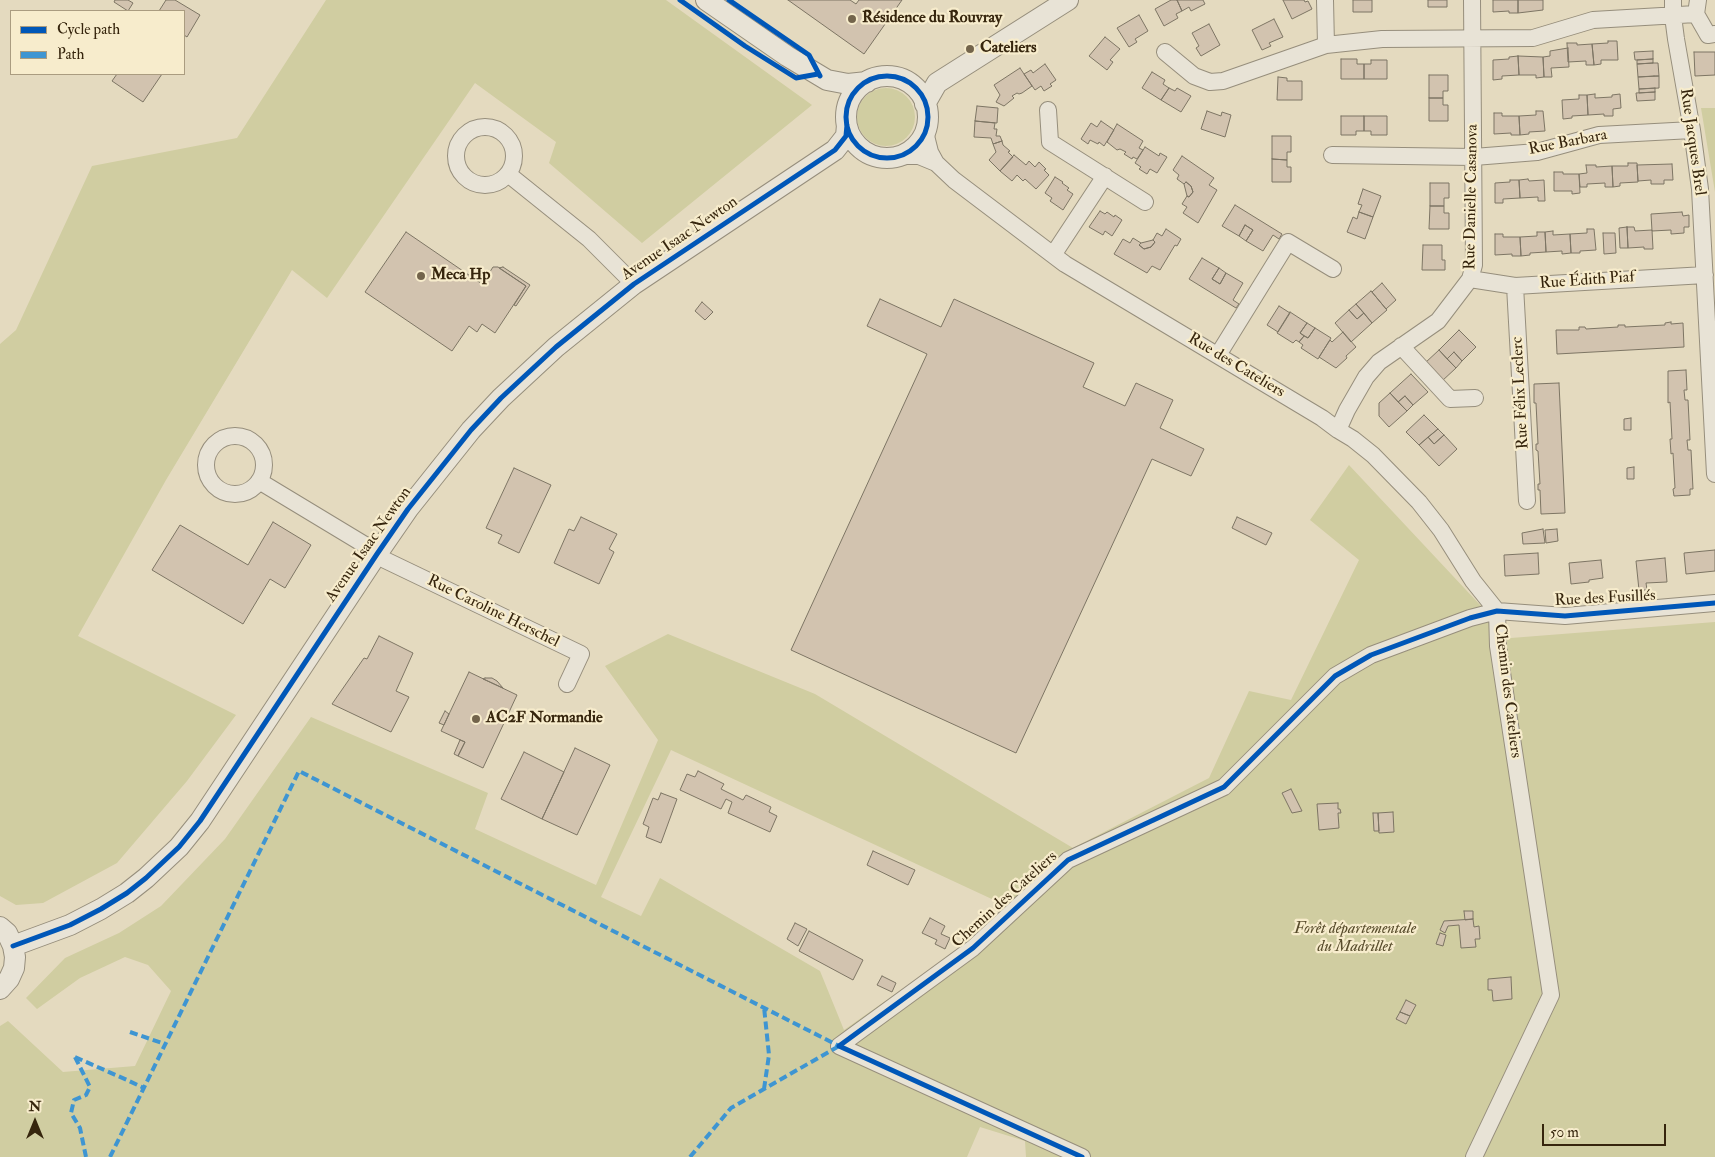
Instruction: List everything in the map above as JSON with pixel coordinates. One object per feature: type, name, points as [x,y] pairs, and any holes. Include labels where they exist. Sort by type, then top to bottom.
[{"type":"street","points":[[706,0],[787,56],[827,80],[846,102],[852,138],[862,150],[873,156],[885,158],[897,156],[914,148],[925,132],[927,123],[925,104],[915,87],[907,82],[887,76],[867,82],[848,84],[827,80]]},
{"type":"street","points":[[925,104],[936,83],[1068,0]]},
{"type":"street","points":[[1325,0],[1326,45]]},
{"type":"street","name":"Rue Danielle Casanova","points":[[1338,430],[1366,377],[1379,362],[1438,321],[1470,279],[1474,265],[1472,0]]},
{"type":"street","points":[[1166,52],[1194,76],[1210,82],[1223,81],[1326,45],[1382,39],[1533,38],[1593,20],[1673,8],[1697,7],[1708,35],[1715,34]]},
{"type":"street","name":"Rue Jacques Brel","points":[[1673,8],[1700,189],[1705,275],[1711,314],[1715,474]]},
{"type":"street","points":[[847,117],[854,93],[867,82]]},
{"type":"street","points":[[907,82],[936,83]]},
{"type":"street","points":[[1048,110],[1050,142],[1145,202]]},
{"type":"street","name":"Avenue Isaac Newton","points":[[13,946],[70,924],[101,909],[127,893],[146,878],[179,847],[209,807],[408,509],[471,430],[531,369],[634,284],[835,150],[846,136],[847,117]]},
{"type":"street","name":"Rue Barbara","points":[[1332,155],[1474,157],[1537,152],[1599,135],[1692,130]]},
{"type":"street","name":"Rue des Cateliers","points":[[925,132],[930,152],[936,163],[954,180],[1065,264],[1322,418],[1374,455],[1419,502],[1441,530],[1473,581],[1497,611]]},
{"type":"street","name":"Avenue Isaac Newton","points":[[822,159],[862,150]]},
{"type":"street","name":"Rue des Cateliers","points":[[897,156],[919,156],[936,163]]},
{"type":"street","points":[[508,174],[589,238],[634,284]]},
{"type":"street","points":[[1053,255],[1105,176]]},
{"type":"street","points":[[1218,355],[1288,242],[1333,269]]},
{"type":"street","name":"Rue Édith Piaf","points":[[1470,279],[1515,286],[1705,275]]},
{"type":"street","name":"Rue Félix Leclerc","points":[[1515,286],[1527,501]]},
{"type":"street","points":[[1401,346],[1450,399],[1475,398]]},
{"type":"street","points":[[259,481],[377,554]]},
{"type":"street","name":"Rue Caroline Herschel","points":[[377,554],[389,562],[581,654],[567,684]]},
{"type":"street","name":"Rue des Fusillés","points":[[1497,611],[1565,616],[1715,603]]},
{"type":"street","name":"Chemin des Cateliers","points":[[1082,1157],[839,1046],[972,948],[1068,860],[1224,786],[1335,676],[1371,655],[1470,618],[1497,611],[1498,646],[1551,995],[1474,1157]]},
{"type":"street","points":[[0,927],[7,933],[13,946],[15,957],[14,968],[9,979],[0,989]]},
{"type":"green space","points":[[326,0],[666,0],[812,105],[642,243],[549,163],[556,142],[475,83],[327,298],[292,270],[166,480],[78,636],[236,715],[187,781],[117,863],[43,903],[16,905],[0,896],[0,344],[16,330],[92,166],[237,138]]},
{"type":"green space","points":[[886,88],[897,90],[910,101],[915,117],[913,128],[902,141],[886,146],[875,144],[862,133],[857,117],[859,106],[870,93]]},
{"type":"green space","points":[[1701,108],[1715,108],[1715,192]]},
{"type":"green space","name":"Forêt départementale du Madrillet","points":[[1349,465],[1511,638],[1715,622],[1715,1157],[1026,1157],[1025,1141],[980,1127],[967,1157],[0,1157],[0,1026],[8,1021],[63,1072],[135,1066],[171,991],[148,965],[125,957],[80,978],[37,1009],[26,998],[65,958],[119,933],[161,906],[225,839],[311,717],[488,793],[475,829],[596,885],[658,740],[605,666],[668,634],[815,694],[1073,848],[1209,778],[1249,691],[1291,700],[1359,560],[1310,520]],"holes":[[[671,750],[1009,907],[968,943],[844,1030],[820,971],[660,878],[641,916],[601,897]]]},
{"type":"building","points":[[115,0],[128,0],[133,3],[129,10],[126,10],[114,2]]},
{"type":"building","points":[[166,0],[175,0],[200,15],[187,37],[185,36],[185,10],[160,10]]},
{"type":"building","name":"Résidence du Rouvray","points":[[788,0],[850,0],[856,4],[859,0],[902,0],[864,54]]},
{"type":"building","points":[[1171,0],[1177,0],[1182,11],[1176,14],[1178,18],[1164,26],[1155,9]]},
{"type":"building","points":[[1177,0],[1203,0],[1205,4],[1191,11],[1189,7],[1182,11]]},
{"type":"building","points":[[1283,0],[1308,1],[1312,9],[1292,19]]},
{"type":"building","points":[[1353,0],[1372,0],[1372,12],[1353,12]]},
{"type":"building","points":[[1428,0],[1447,0],[1447,7],[1428,7]]},
{"type":"building","points":[[1493,0],[1518,0],[1518,13],[1509,13],[1509,11],[1493,12]]},
{"type":"building","points":[[1518,0],[1543,0],[1543,10],[1518,13]]},
{"type":"building","points":[[1139,15],[1148,31],[1135,39],[1137,42],[1129,47],[1117,28]]},
{"type":"building","points":[[1274,19],[1283,37],[1269,43],[1271,46],[1262,50],[1252,30]]},
{"type":"building","points":[[1209,24],[1220,45],[1201,56],[1196,48],[1199,46],[1192,33]]},
{"type":"building","points":[[1105,37],[1120,49],[1110,60],[1113,62],[1107,70],[1089,56]]},
{"type":"building","points":[[1608,41],[1617,41],[1618,60],[1601,60],[1601,64],[1594,65],[1592,44],[1608,43]]},
{"type":"building","points":[[1567,43],[1577,43],[1577,45],[1592,44],[1594,65],[1586,65],[1586,61],[1568,62]]},
{"type":"building","points":[[1568,48],[1569,67],[1551,68],[1552,77],[1544,77],[1543,57],[1550,56],[1550,51]]},
{"type":"building","points":[[1653,51],[1653,59],[1635,60],[1634,52]]},
{"type":"building","points":[[1694,52],[1715,52],[1715,75],[1695,76]]},
{"type":"building","points":[[1518,56],[1519,75],[1502,76],[1502,79],[1493,80],[1493,60],[1509,59],[1509,57]]},
{"type":"building","points":[[1518,56],[1543,57],[1544,77],[1536,78],[1536,75],[1519,75]]},
{"type":"building","points":[[1341,59],[1357,59],[1357,64],[1364,64],[1364,79],[1341,79]]},
{"type":"building","points":[[1653,59],[1653,63],[1637,64],[1637,60]]},
{"type":"building","points":[[1371,60],[1387,60],[1387,79],[1364,79],[1364,64],[1371,64]]},
{"type":"building","points":[[1658,63],[1659,76],[1638,77],[1637,64]]},
{"type":"building","points":[[1045,64],[1056,80],[1050,84],[1052,86],[1044,91],[1041,86],[1035,90],[1024,74],[1031,70],[1033,73]]},
{"type":"building","points":[[1020,68],[1032,86],[1022,93],[1012,96],[1014,98],[1004,106],[996,102],[1000,95],[994,85]]},
{"type":"building","points":[[1152,72],[1165,80],[1163,84],[1169,88],[1161,100],[1142,88]]},
{"type":"building","points":[[116,75],[161,75],[143,102],[112,81]]},
{"type":"building","points":[[1429,75],[1448,75],[1448,91],[1443,91],[1443,98],[1429,98]]},
{"type":"building","points":[[1659,76],[1659,88],[1639,89],[1638,77]]},
{"type":"building","points":[[1278,77],[1287,78],[1287,81],[1302,81],[1302,100],[1277,100]]},
{"type":"building","points":[[1169,88],[1175,91],[1177,88],[1191,96],[1181,112],[1161,100]]},
{"type":"building","points":[[1655,88],[1655,92],[1639,93],[1639,89]]},
{"type":"building","points":[[1655,92],[1655,100],[1637,101],[1636,93]]},
{"type":"building","points":[[1595,94],[1595,98],[1612,97],[1612,95],[1620,94],[1621,108],[1613,109],[1613,116],[1604,116],[1604,114],[1588,115],[1587,95]]},
{"type":"building","points":[[1579,95],[1587,95],[1588,115],[1572,116],[1572,118],[1563,119],[1562,100],[1579,99]]},
{"type":"building","points":[[1429,98],[1443,98],[1443,105],[1448,105],[1448,121],[1429,121]]},
{"type":"building","points":[[977,106],[998,108],[997,123],[975,121]]},
{"type":"building","points":[[1207,111],[1221,116],[1222,112],[1231,115],[1225,137],[1201,129]]},
{"type":"building","points":[[1536,111],[1543,111],[1545,131],[1529,132],[1529,134],[1520,135],[1519,116],[1536,115]]},
{"type":"building","points":[[1494,113],[1502,113],[1502,116],[1519,116],[1520,135],[1511,135],[1511,133],[1494,134]]},
{"type":"building","points":[[1341,116],[1364,116],[1364,131],[1356,131],[1356,135],[1341,135]]},
{"type":"building","points":[[1364,116],[1387,116],[1387,135],[1371,135],[1371,131],[1364,131]]},
{"type":"building","points":[[975,121],[995,123],[994,129],[997,129],[996,136],[1000,136],[1002,141],[993,144],[991,138],[974,137]]},
{"type":"building","points":[[1101,121],[1114,130],[1104,146],[1099,142],[1098,144],[1090,140],[1088,144],[1081,139],[1091,123],[1097,127]]},
{"type":"building","points":[[1117,124],[1143,141],[1139,148],[1143,150],[1137,159],[1133,157],[1132,159],[1124,154],[1126,152],[1120,149],[1117,150],[1107,142]]},
{"type":"building","points":[[1272,136],[1291,136],[1291,152],[1287,152],[1287,160],[1272,159]]},
{"type":"building","points":[[1002,141],[1013,157],[1000,171],[989,160],[996,152],[993,144]]},
{"type":"building","points":[[1145,147],[1159,156],[1160,153],[1167,157],[1157,173],[1150,169],[1147,174],[1139,169],[1141,167],[1135,163]]},
{"type":"building","points":[[1014,155],[1026,165],[1029,161],[1035,167],[1039,162],[1046,169],[1044,170],[1049,175],[1036,189],[1025,179],[1023,181],[1017,175],[1012,181],[1000,171]]},
{"type":"building","points":[[1182,156],[1214,178],[1209,185],[1217,190],[1198,223],[1183,213],[1187,207],[1182,204],[1187,196],[1189,197],[1193,192],[1191,186],[1177,179],[1179,175],[1173,170]]},
{"type":"building","points":[[1272,159],[1287,160],[1287,167],[1291,167],[1291,182],[1272,182]]},
{"type":"building","points":[[1628,163],[1637,163],[1638,182],[1620,183],[1620,186],[1613,187],[1612,166],[1628,166]]},
{"type":"building","points":[[1672,164],[1673,180],[1664,180],[1664,184],[1651,184],[1651,180],[1638,181],[1637,165]]},
{"type":"building","points":[[1586,165],[1596,165],[1596,167],[1612,166],[1613,187],[1605,187],[1605,183],[1587,184],[1587,187],[1580,187],[1579,174],[1587,173]]},
{"type":"building","points":[[1554,172],[1579,174],[1580,193],[1572,194],[1572,191],[1554,191]]},
{"type":"building","points":[[1055,177],[1063,182],[1069,188],[1067,190],[1073,194],[1063,210],[1050,201],[1052,198],[1045,193]]},
{"type":"building","points":[[1528,179],[1529,181],[1544,180],[1545,201],[1538,201],[1538,197],[1520,198],[1519,180]]},
{"type":"building","points":[[1510,180],[1519,180],[1520,198],[1503,199],[1503,203],[1495,203],[1495,183],[1510,182]]},
{"type":"building","points":[[1186,182],[1191,186],[1193,192],[1189,197],[1187,196],[1184,184]]},
{"type":"building","points":[[1430,183],[1449,183],[1449,198],[1444,198],[1444,206],[1430,206]]},
{"type":"building","points":[[1363,189],[1381,196],[1373,217],[1359,212],[1362,205],[1358,204]]},
{"type":"building","points":[[1235,205],[1282,234],[1279,239],[1273,235],[1263,251],[1246,241],[1253,230],[1245,225],[1239,236],[1222,226]]},
{"type":"building","points":[[1430,206],[1444,206],[1444,213],[1449,213],[1449,229],[1429,229]]},
{"type":"building","points":[[1100,211],[1105,214],[1107,212],[1114,217],[1115,215],[1122,220],[1112,236],[1105,231],[1103,235],[1089,227]]},
{"type":"building","points":[[1359,212],[1373,217],[1365,239],[1347,232],[1353,217],[1357,219]]},
{"type":"building","points":[[1682,212],[1683,216],[1689,215],[1689,227],[1684,227],[1684,233],[1671,234],[1671,230],[1652,231],[1651,214]]},
{"type":"building","points":[[1245,225],[1253,230],[1246,241],[1239,236]]},
{"type":"building","points":[[1627,227],[1628,248],[1620,248],[1619,228]]},
{"type":"building","points":[[1627,227],[1634,227],[1635,231],[1652,230],[1653,249],[1644,249],[1644,247],[1628,248]]},
{"type":"building","points":[[1166,229],[1181,239],[1177,246],[1175,245],[1160,270],[1152,266],[1147,273],[1114,254],[1123,239],[1130,243],[1133,238],[1141,243],[1139,245],[1144,249],[1151,247],[1155,242],[1153,240],[1157,233],[1162,236]]},
{"type":"building","points":[[1587,229],[1594,229],[1596,250],[1571,253],[1570,234],[1587,233]]},
{"type":"building","points":[[1553,231],[1553,235],[1570,234],[1571,253],[1562,254],[1562,251],[1546,252],[1545,232]]},
{"type":"building","points":[[406,232],[482,284],[493,267],[498,267],[526,286],[495,333],[482,324],[477,332],[469,326],[452,351],[365,292]]},
{"type":"building","points":[[1537,232],[1545,232],[1546,252],[1530,253],[1530,255],[1521,256],[1520,237],[1537,236]]},
{"type":"building","points":[[1603,233],[1615,233],[1616,253],[1604,254]]},
{"type":"building","points":[[1495,234],[1503,234],[1503,237],[1520,237],[1521,256],[1512,256],[1512,254],[1495,255]]},
{"type":"building","points":[[1153,240],[1155,242],[1151,247],[1144,249],[1139,245],[1141,243]]},
{"type":"building","points":[[1423,245],[1442,245],[1442,260],[1445,260],[1445,270],[1422,270]]},
{"type":"building","points":[[1202,258],[1219,268],[1212,279],[1220,284],[1226,273],[1243,283],[1233,300],[1239,304],[1236,308],[1189,279]]},
{"type":"building","points":[[503,267],[530,285],[516,306],[514,305],[526,286],[499,268]]},
{"type":"building","points":[[1219,268],[1226,273],[1220,284],[1212,279]]},
{"type":"building","points":[[486,273],[488,275],[482,284],[474,278],[477,275]]},
{"type":"building","points":[[1382,283],[1396,300],[1386,309],[1372,292]]},
{"type":"building","points":[[1371,291],[1387,310],[1372,323],[1356,304]]},
{"type":"building","points":[[880,299],[941,327],[954,299],[1094,363],[1083,387],[1125,406],[1136,383],[1173,400],[1160,428],[1204,449],[1191,476],[1152,459],[1016,753],[791,650],[927,354],[867,326]]},
{"type":"building","points":[[702,302],[713,312],[705,320],[695,311]]},
{"type":"building","points":[[1356,304],[1364,313],[1357,319],[1349,310]]},
{"type":"building","points":[[1279,306],[1290,313],[1278,332],[1267,325]]},
{"type":"building","points":[[1349,310],[1357,319],[1364,313],[1372,323],[1351,342],[1335,323]]},
{"type":"building","points":[[1290,312],[1307,323],[1300,333],[1304,336],[1299,342],[1296,340],[1293,343],[1277,333]]},
{"type":"building","points":[[1671,322],[1671,324],[1683,323],[1684,347],[1557,354],[1556,330],[1579,330],[1579,327],[1585,327],[1586,329],[1618,327],[1618,325],[1625,325],[1625,327],[1665,325],[1665,323]]},
{"type":"building","points":[[1307,323],[1315,328],[1308,338],[1300,333]]},
{"type":"building","points":[[1315,328],[1331,338],[1318,359],[1301,348],[1303,345],[1299,342],[1304,336],[1308,338]]},
{"type":"building","points":[[1459,330],[1476,347],[1462,361],[1454,352],[1447,359],[1439,350]]},
{"type":"building","points":[[1343,332],[1356,347],[1336,368],[1319,357],[1330,340],[1332,342]]},
{"type":"building","points":[[1439,350],[1456,368],[1442,381],[1425,363]]},
{"type":"building","points":[[1454,352],[1462,361],[1456,368],[1447,359]]},
{"type":"building","points":[[1686,370],[1687,390],[1684,390],[1685,400],[1688,400],[1690,440],[1687,440],[1688,450],[1691,450],[1693,489],[1690,489],[1690,495],[1674,496],[1673,453],[1671,454],[1670,439],[1672,439],[1670,402],[1668,403],[1668,371]]},
{"type":"building","points":[[1411,374],[1428,392],[1413,405],[1405,396],[1398,402],[1390,393]]},
{"type":"building","points":[[1559,383],[1565,513],[1541,514],[1540,490],[1538,490],[1538,484],[1540,484],[1538,451],[1536,450],[1536,444],[1538,444],[1534,384]]},
{"type":"building","points":[[1390,393],[1407,411],[1389,427],[1379,416],[1379,403]]},
{"type":"building","points":[[1405,396],[1413,405],[1407,411],[1398,402]]},
{"type":"building","points":[[1424,415],[1438,429],[1419,445],[1406,432]]},
{"type":"building","points":[[1631,418],[1631,430],[1624,430],[1624,419]]},
{"type":"building","points":[[1438,429],[1444,435],[1434,444],[1428,437]]},
{"type":"building","points":[[1444,435],[1457,449],[1439,466],[1419,445],[1428,437],[1434,444]]},
{"type":"building","points":[[1634,467],[1634,479],[1627,479],[1627,468]]},
{"type":"building","points":[[514,468],[551,485],[519,553],[498,543],[502,535],[486,528]]},
{"type":"building","points":[[581,517],[617,534],[609,549],[614,552],[599,584],[554,563],[569,529],[574,531]]},
{"type":"building","points":[[1237,517],[1272,533],[1266,545],[1232,528]]},
{"type":"building","points":[[273,522],[311,545],[285,588],[270,579],[243,624],[152,570],[180,525],[248,565]]},
{"type":"building","points":[[1543,529],[1545,543],[1523,544],[1522,533]]},
{"type":"building","points":[[1557,529],[1558,541],[1546,543],[1545,530]]},
{"type":"building","points":[[1715,550],[1715,571],[1686,574],[1684,553]]},
{"type":"building","points":[[1538,553],[1539,574],[1505,576],[1504,555]]},
{"type":"building","points":[[1665,558],[1667,582],[1646,583],[1647,590],[1639,590],[1636,561]]},
{"type":"building","points":[[1601,560],[1603,578],[1571,584],[1569,563]]},
{"type":"building","points":[[379,636],[413,653],[396,691],[409,697],[391,732],[332,704],[364,658],[367,659]]},
{"type":"building","name":"AC2F Normandie","points":[[469,672],[517,695],[483,768],[458,756],[465,742],[441,731]]},
{"type":"building","points":[[492,678],[503,688],[483,679]]},
{"type":"building","points":[[445,711],[449,714],[444,725],[439,723]]},
{"type":"building","points":[[460,740],[465,742],[458,756],[454,754]]},
{"type":"building","points":[[575,748],[610,765],[577,835],[542,819]]},
{"type":"building","points":[[524,752],[564,772],[542,819],[501,799]]},
{"type":"building","points":[[698,771],[724,784],[721,789],[743,800],[746,795],[771,807],[769,812],[777,816],[770,832],[728,813],[732,802],[726,799],[721,809],[680,790],[687,774],[695,777]]},
{"type":"building","points":[[1291,789],[1302,811],[1292,813],[1282,793]]},
{"type":"building","points":[[661,793],[677,799],[661,843],[646,837],[649,827],[643,824],[653,798],[658,800]]},
{"type":"building","points":[[1338,803],[1338,809],[1340,809],[1341,813],[1338,813],[1339,828],[1319,830],[1317,804]]},
{"type":"building","points":[[1393,812],[1394,832],[1379,833],[1378,813]]},
{"type":"building","points":[[1373,813],[1378,813],[1379,831],[1374,831]]},
{"type":"building","points":[[873,851],[915,870],[908,885],[867,865]]},
{"type":"building","points":[[1464,911],[1473,911],[1473,919],[1465,920]]},
{"type":"building","points":[[930,918],[945,926],[941,934],[950,938],[945,949],[935,944],[937,940],[922,933]]},
{"type":"building","points":[[1473,919],[1474,927],[1479,926],[1480,939],[1475,939],[1476,947],[1461,948],[1459,925],[1448,926],[1445,933],[1440,930],[1444,921]]},
{"type":"building","points":[[795,923],[807,929],[798,946],[787,939]]},
{"type":"building","points":[[809,931],[863,960],[853,980],[799,951]]},
{"type":"building","points":[[1440,933],[1446,935],[1443,946],[1436,944]]},
{"type":"building","points":[[882,976],[896,983],[892,992],[877,985]]},
{"type":"building","points":[[1511,977],[1512,999],[1493,1001],[1492,990],[1488,990],[1488,979]]},
{"type":"building","points":[[1406,1000],[1416,1005],[1410,1016],[1400,1012]]},
{"type":"building","points":[[1400,1012],[1410,1016],[1406,1024],[1396,1019]]},
{"type":"marked path","points":[[110,1157],[299,771],[839,1046]]},
{"type":"marked path","points":[[764,1007],[769,1055],[764,1089]]},
{"type":"marked path","points":[[130,1032],[165,1044]]},
{"type":"marked path","points":[[690,1157],[731,1108],[839,1046]]},
{"type":"marked path","points":[[75,1057],[90,1087],[86,1095],[74,1100],[71,1113],[80,1128],[86,1157]]},
{"type":"marked path","points":[[75,1057],[144,1088]]},
{"type":"cycle path","points":[[680,0],[745,46],[796,78],[818,74]]},
{"type":"cycle path","points":[[729,0],[809,55],[820,76]]},
{"type":"cycle path","points":[[887,76],[903,79],[916,88],[925,101],[928,117],[925,133],[916,146],[903,155],[887,158],[871,155],[858,146],[849,133],[846,117],[849,101],[858,88],[871,79],[887,76]]},
{"type":"cycle path","points":[[13,946],[70,925],[101,909],[127,893],[146,878],[179,847],[200,821],[408,509],[471,430],[501,398],[556,347],[634,284],[835,150],[846,136],[847,125]]},
{"type":"cycle path","points":[[1082,1157],[839,1046],[973,948],[1068,860],[1224,787],[1335,676],[1371,655],[1470,618],[1497,611],[1565,616],[1715,603]]},
{"type":"place","name":"Résidence du Rouvray","points":[[852,19]]},
{"type":"place","name":"Cateliers","points":[[970,49]]},
{"type":"place","name":"Meca Hp","points":[[421,276]]},
{"type":"place","name":"AC2F Normandie","points":[[476,719]]}]
